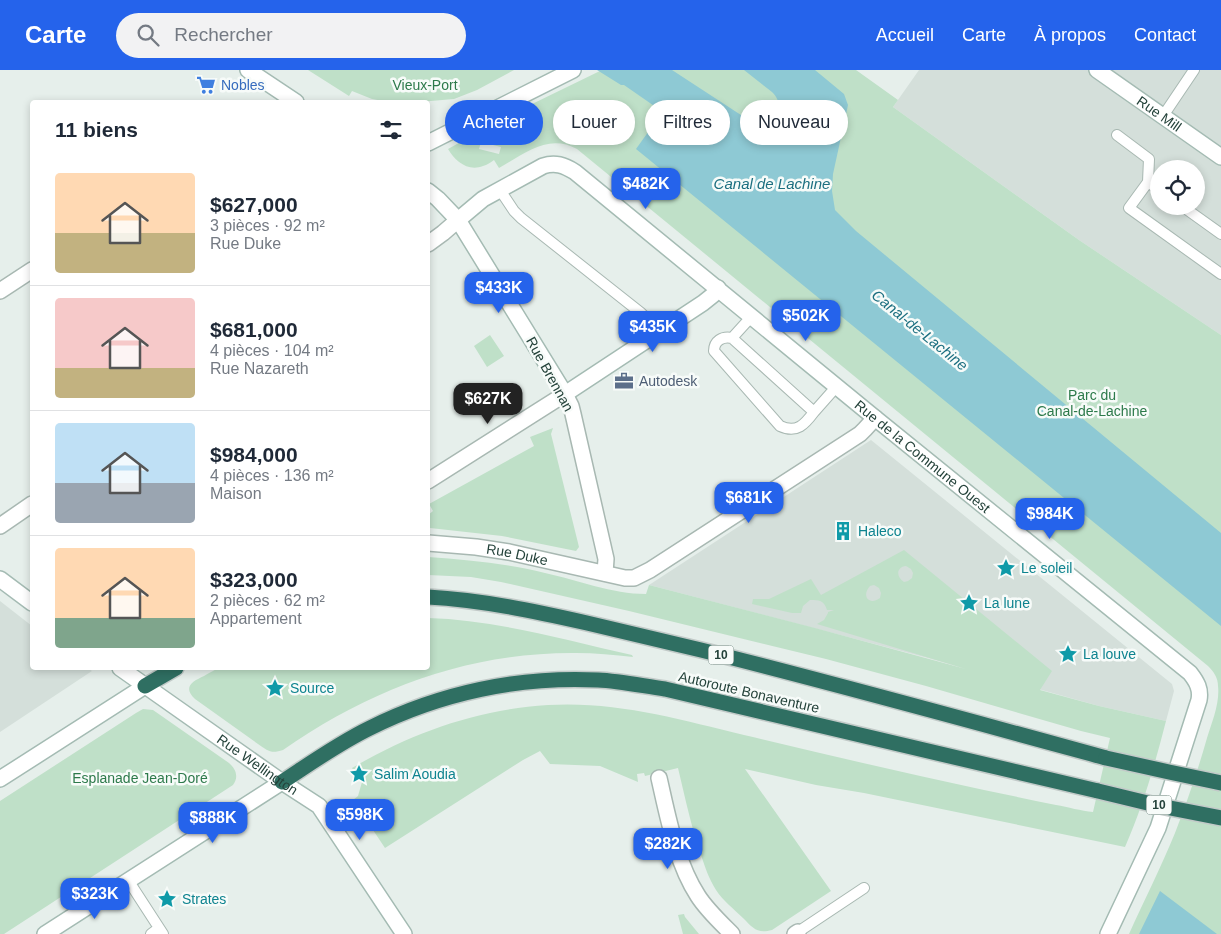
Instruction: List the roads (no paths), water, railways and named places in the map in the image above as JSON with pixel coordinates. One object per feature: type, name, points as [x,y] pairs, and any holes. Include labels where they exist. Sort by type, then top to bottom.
[{"type":"highway","name":"Autoroute Bonaventure","points":[[430,598],[478,601],[664,641],[919,706],[1106,758],[1221,783]]},
{"type":"highway","points":[[145,686],[173,670]]},
{"type":"highway","name":"Autoroute Bonaventure","points":[[282,782],[361,733],[419,707],[462,694],[504,685],[567,680],[618,682],[675,692],[1160,806],[1221,818]]},
{"type":"street","points":[[248,70],[288,100]]},
{"type":"street","points":[[430,142],[573,70]]},
{"type":"street","name":"Rue Mill","points":[[1097,70],[1221,157]]},
{"type":"street","name":"Rue de la Commune Ouest","points":[[430,243],[483,199],[543,166],[552,164],[566,167],[575,172],[875,418],[1185,668],[1200,690],[1199,700],[1158,828],[1108,934]]},
{"type":"street","points":[[430,193],[458,220]]},
{"type":"street","name":"Rue Brennan","points":[[458,220],[571,406],[606,559],[605,573]]},
{"type":"street","points":[[0,291],[30,271]]},
{"type":"street","points":[[430,480],[703,303],[718,288]]},
{"type":"street","name":"Rue Duke","points":[[430,543],[509,552],[629,579],[650,570],[860,434],[875,418]]},
{"type":"street","points":[[0,526],[30,505]]},
{"type":"street","points":[[0,579],[30,602]]},
{"type":"street","name":"Rue Wellington","points":[[123,670],[319,806],[404,934]]},
{"type":"street","points":[[0,779],[145,686]]},
{"type":"street","points":[[659,778],[671,830],[686,876],[702,902],[732,934]]},
{"type":"street","points":[[45,934],[282,782]]},
{"type":"lane","points":[[1163,116],[1194,70]]},
{"type":"lane","points":[[1117,135],[1149,159],[1148,182],[1129,208],[1221,274]]},
{"type":"lane","points":[[500,190],[521,218],[641,313],[658,332]]},
{"type":"lane","points":[[1195,215],[1221,234]]},
{"type":"lane","points":[[732,338],[752,316]]},
{"type":"lane","points":[[814,412],[732,338],[719,339],[714,346],[714,351],[780,426],[789,429],[798,428],[806,423],[837,386]]},
{"type":"lane","points":[[128,880],[157,932]]},
{"type":"lane","points":[[796,933],[864,888]]},
{"type":"water","name":"Canal de Lachine","points":[[597,70],[672,70],[718,100],[646,100],[624,85]]},
{"type":"water","name":"Canal de Lachine","points":[[744,70],[815,70],[844,94],[846,100],[777,100],[772,92]]},
{"type":"water","name":"Canal de Lachine","points":[[730,108],[740,114],[740,145],[839,145],[833,174],[832,191],[835,210],[856,231],[1221,533],[1221,626],[636,149],[645,136],[645,145],[730,145]]},
{"type":"water","points":[[1160,891],[1217,934],[1139,934]]},
{"type":"place","name":"Nobles","points":[[206,85]]},
{"type":"place","name":"Autodesk","points":[[624,381]]},
{"type":"place","name":"Haleco","points":[[843,531]]},
{"type":"place","name":"Le soleil","points":[[1006,568]]},
{"type":"place","name":"La lune","points":[[969,603]]},
{"type":"place","name":"La louve","points":[[1068,654]]},
{"type":"place","name":"Source","points":[[275,688]]},
{"type":"place","name":"Salim Aoudia","points":[[359,774]]},
{"type":"place","name":"Strates","points":[[167,899]]},
{"type":"park label","name":"Vieux-Port","points":[[425,85]]},
{"type":"park label","name":"Parc du Canal-de-Lachine","points":[[1092,404]]},
{"type":"park label","name":"Esplanade Jean-Doré","points":[[140,778]]},
{"type":"water label","name":"Canal-de-Lachine","points":[[920,330]]}]
